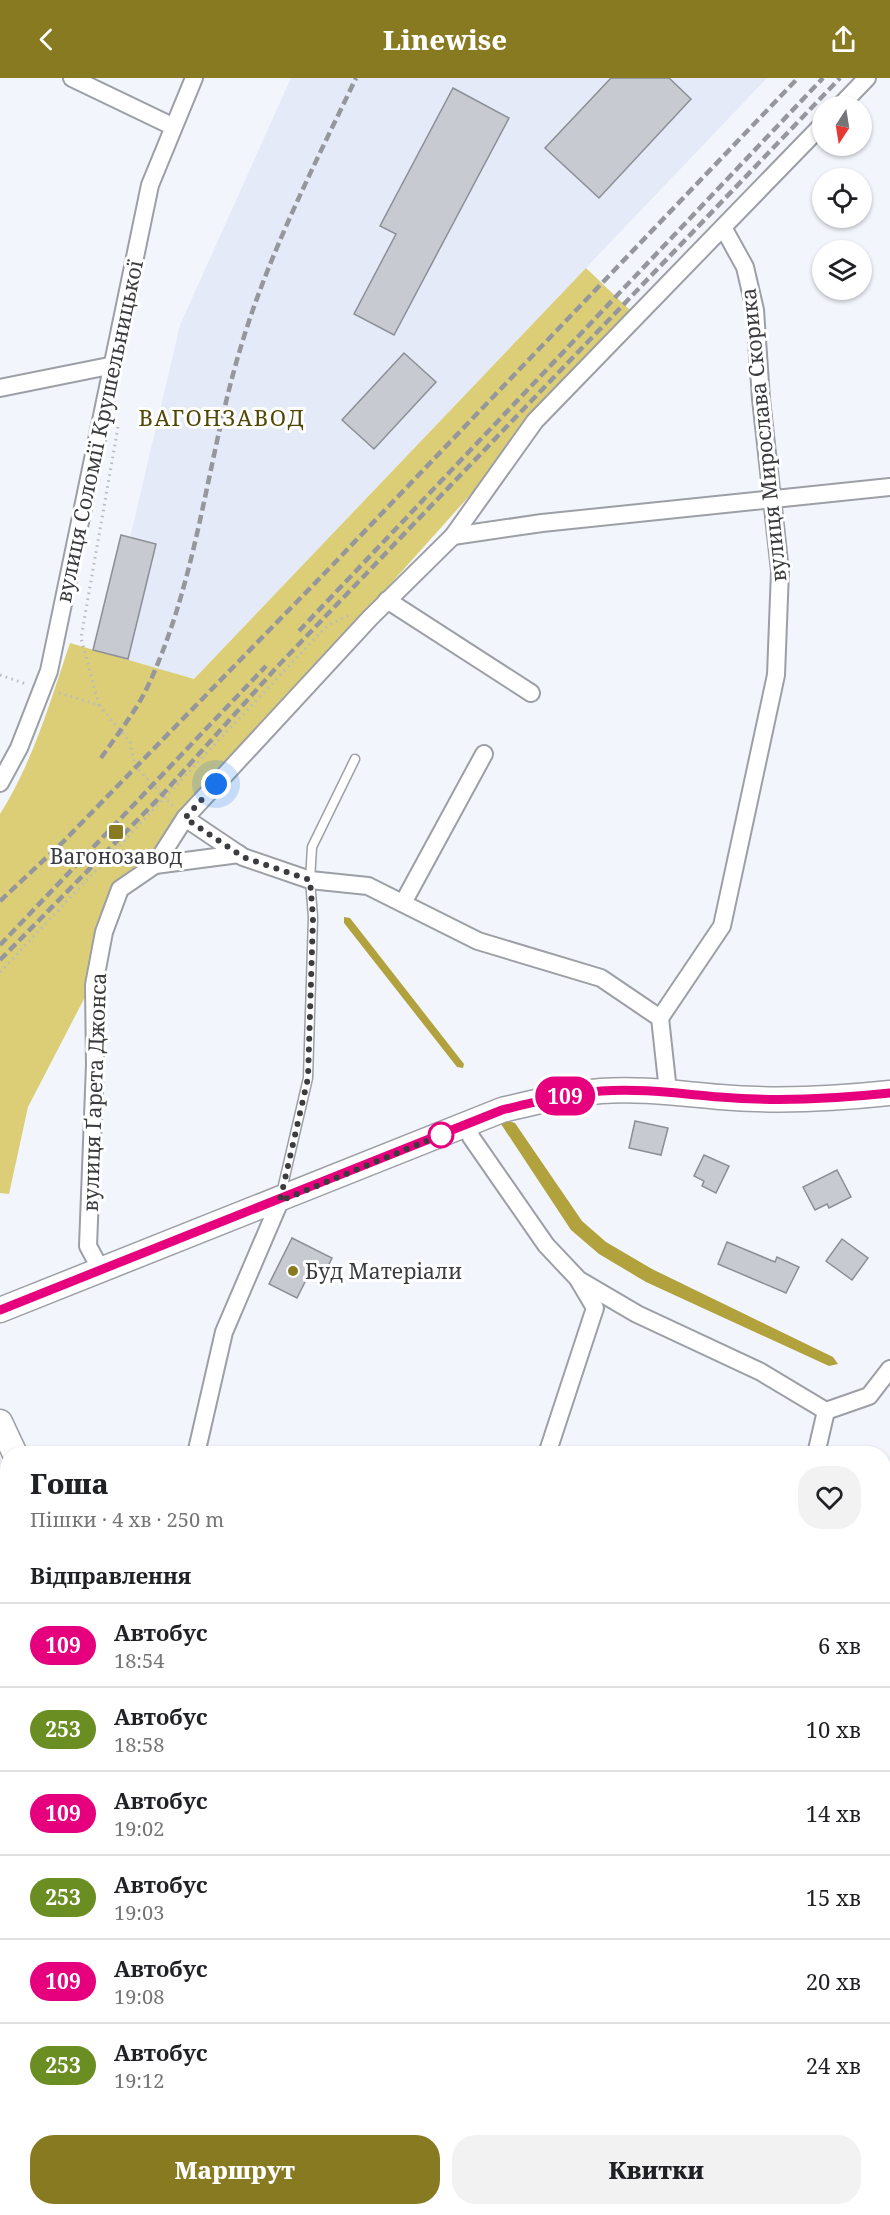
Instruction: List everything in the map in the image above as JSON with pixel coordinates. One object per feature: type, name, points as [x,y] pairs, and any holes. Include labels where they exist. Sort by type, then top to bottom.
[{"type":"main road","points":[[0,1310],[280,1201],[502,1110],[550,1098],[603,1091],[668,1091],[772,1100],[890,1093]]},
{"type":"main road","points":[[0,1422],[11,1446]]},
{"type":"street","points":[[72,78],[172,126]]},
{"type":"street","name":"вулиця Соломії Крушельницької","points":[[0,783],[19,748],[43,690],[114,365],[150,185],[172,126],[194,78]]},
{"type":"street","points":[[850,96],[867,78]]},
{"type":"street","name":"вулиця Ґарета Джонса","points":[[100,1270],[88,1246],[94,985],[104,932],[120,889],[155,866],[185,818],[387,600],[453,536],[535,421],[812,137]]},
{"type":"street","name":"вулиця Мирослава Скорика","points":[[660,1018],[723,926],[776,675],[780,571],[771,500],[755,310],[745,267],[724,229]]},
{"type":"street","points":[[0,388],[114,365]]},
{"type":"street","points":[[453,536],[543,523],[890,487]]},
{"type":"street","points":[[387,600],[531,693]]},
{"type":"street","points":[[403,903],[484,754]]},
{"type":"street","points":[[185,818],[239,854],[310,880],[368,886],[478,941],[601,978],[660,1018],[668,1091]]},
{"type":"street","points":[[155,866],[239,854]]},
{"type":"street","points":[[469,1124],[471,1137],[546,1245],[579,1280],[594,1308],[550,1446]]},
{"type":"street","points":[[198,1446],[224,1332],[280,1201]]},
{"type":"street","points":[[579,1280],[637,1314],[761,1372],[826,1411]]},
{"type":"street","points":[[826,1411],[869,1396],[889,1371]]},
{"type":"street","points":[[818,1446],[826,1411]]},
{"type":"lane","points":[[280,1201],[308,1078],[313,917],[310,880],[312,847],[355,759]]},
{"type":"path","points":[[118,423],[119,435],[81,638],[99,705],[130,742],[135,766],[185,818]]},
{"type":"path","points":[[0,972],[325,628],[349,615]]},
{"type":"path","points":[[0,675],[43,690],[67,694],[99,705]]},
{"type":"shaded area","points":[[291,78],[767,78],[194,679],[103,653],[180,325]]},
{"type":"shaded area","points":[[586,268],[633,313],[157,845],[148,864],[113,886],[85,997],[28,1107],[9,1194],[0,1193],[0,814],[31,753],[70,643],[194,679]]},
{"type":"shaded area","points":[[344,917],[350,918],[464,1064],[463,1068],[457,1067],[344,923]]},
{"type":"shaded area","points":[[504,1120],[515,1123],[582,1221],[606,1242],[652,1269],[833,1357],[838,1364],[829,1366],[646,1282],[599,1254],[571,1230],[501,1124]]},
{"type":"building","points":[[611,78],[669,78],[691,99],[599,198],[545,148]]},
{"type":"building","points":[[453,88],[509,118],[394,335],[354,314],[396,234],[380,226]]},
{"type":"building","points":[[404,353],[436,382],[374,449],[342,420]]},
{"type":"building","points":[[121,535],[156,544],[128,659],[93,650]]},
{"type":"building","points":[[635,1121],[668,1128],[661,1155],[629,1148]]},
{"type":"building","points":[[704,1155],[729,1166],[716,1193],[702,1186],[704,1181],[694,1176]]},
{"type":"building","points":[[837,1170],[851,1197],[829,1208],[827,1204],[815,1210],[803,1187]]},
{"type":"building","name":"Буд Матерiали","points":[[292,1238],[332,1258],[324,1274],[312,1268],[297,1298],[269,1284]]},
{"type":"building","points":[[842,1239],[868,1258],[852,1280],[826,1261]]},
{"type":"building","points":[[727,1242],[775,1262],[777,1257],[799,1267],[786,1293],[718,1264]]},
{"type":"railway","points":[[101,758],[141,699],[163,650],[189,566],[228,395],[250,317],[307,179],[356,78]]},
{"type":"railway","points":[[0,901],[61,844],[321,577],[798,78]]},
{"type":"railway","points":[[299,631],[823,78]]},
{"type":"railway","points":[[0,960],[162,795],[277,667],[840,78]]},
{"type":"railway","points":[[0,945],[266,666]]},
{"type":"bus line","name":"109","points":[[0,1310],[280,1201],[324,1181],[502,1110],[550,1098],[603,1091],[668,1091],[772,1100],[890,1093]]},
{"type":"place","name":"Вагонозавод","points":[[116,832]]},
{"type":"place","name":"Буд Матерiали","points":[[293,1271]]},
{"type":"district","name":"ВАГОНЗАВОД","points":[[222,417]]},
{"type":"route","points":[[216,784],[185,818],[243,857],[310,880],[313,917],[308,1078],[280,1201],[324,1181],[441,1135]]}]
